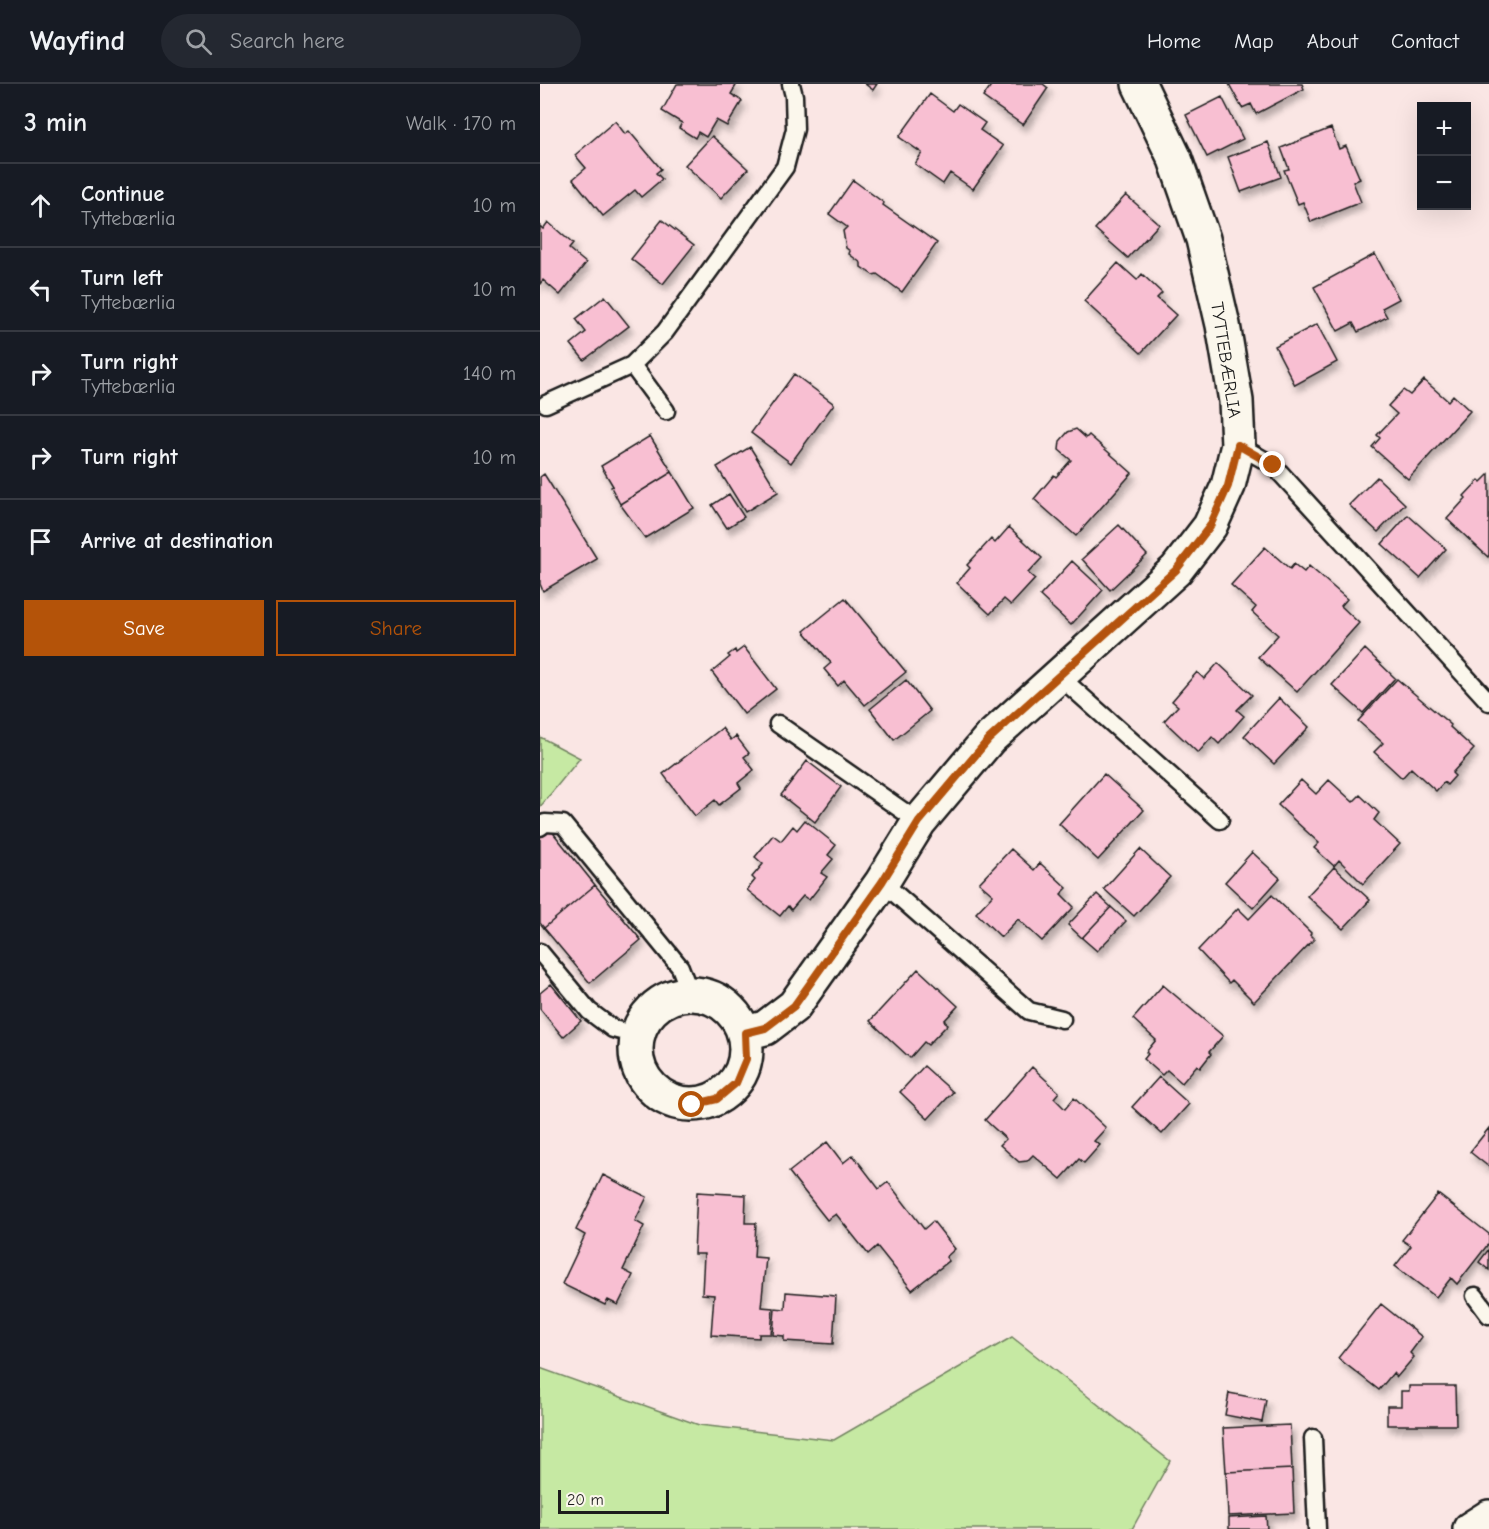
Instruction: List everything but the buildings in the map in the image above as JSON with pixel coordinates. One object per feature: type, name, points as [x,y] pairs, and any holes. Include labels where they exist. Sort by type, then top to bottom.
[{"type":"street","name":"TYTTEBÆRLIA","points":[[745,1033],[765,1028],[794,1006],[882,882],[919,822],[989,739],[1176,570],[1210,526],[1228,486],[1238,445],[1236,401],[1203,239],[1174,159],[1139,84]]},
{"type":"street","points":[[690,993],[714,998],[733,1012],[745,1033],[746,1059],[736,1083],[717,1099],[692,1105],[667,1100],[647,1083],[636,1060],[637,1035],[648,1013],[667,999],[690,993]]},
{"type":"street","points":[[1470,1529],[1489,1517]]},
{"type":"lane","points":[[546,404],[632,364],[665,332],[784,167],[795,129],[794,96],[791,84]]},
{"type":"lane","points":[[632,364],[666,411]]},
{"type":"lane","points":[[1238,445],[1273,465],[1489,702]]},
{"type":"lane","points":[[1059,676],[1220,820]]},
{"type":"lane","points":[[778,723],[919,822]]},
{"type":"lane","points":[[540,827],[545,823],[563,824],[680,967],[690,993]]},
{"type":"lane","points":[[882,882],[1029,1011],[1062,1019]]},
{"type":"lane","points":[[540,952],[589,1011],[613,1029],[637,1035]]},
{"type":"lane","points":[[1475,1296],[1489,1316]]},
{"type":"lane","points":[[1313,1438],[1317,1529]]},
{"type":"green space","points":[[540,737],[580,758],[540,807]]},
{"type":"green space","points":[[1012,1337],[1170,1461],[1132,1529],[540,1529],[540,1368],[699,1425],[834,1440]]},
{"type":"route","points":[[692,1105],[717,1099],[736,1083],[746,1059],[745,1033],[765,1028],[794,1006],[882,882],[919,822],[989,739],[1176,570],[1210,526],[1228,486],[1238,445],[1273,465]]}]
